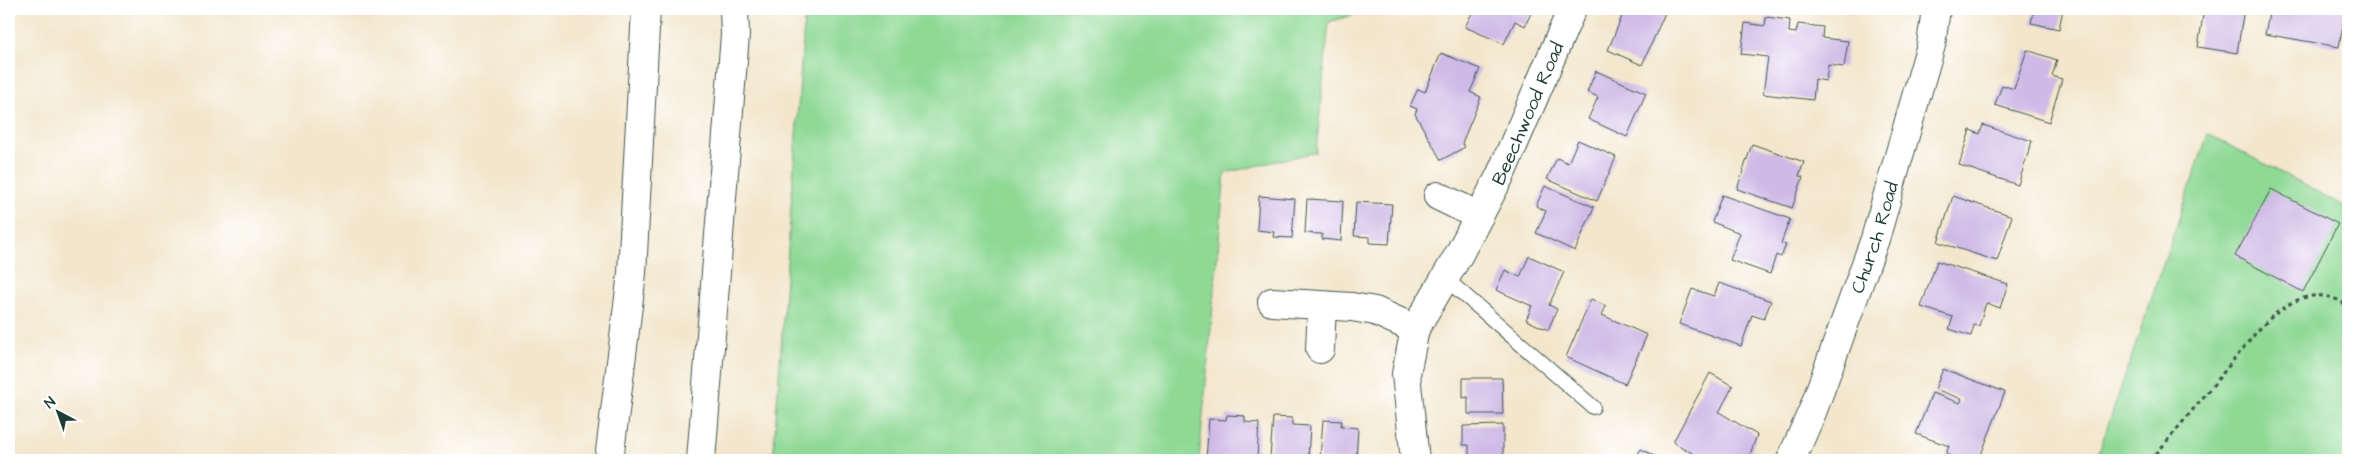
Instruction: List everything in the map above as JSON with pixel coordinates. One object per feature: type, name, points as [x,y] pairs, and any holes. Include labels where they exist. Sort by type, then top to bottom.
[{"type":"main road","points":[[608,460],[632,273],[646,9]]},
{"type":"main road","points":[[701,460],[734,35],[734,9]]},
{"type":"main road","name":"Beechwood Road","points":[[1415,460],[1406,374],[1415,329],[1500,176],[1572,9]]},
{"type":"main road","name":"Church Road","points":[[1792,460],[1813,410],[1875,239],[1931,46],[1936,9]]},
{"type":"main road","points":[[1438,196],[1479,216]]},
{"type":"main road","points":[[1272,302],[1375,311],[1415,329]]},
{"type":"main road","points":[[1320,349],[1322,305]]},
{"type":"lane","points":[[1445,278],[1593,407]]},
{"type":"path","points":[[2151,460],[2255,335],[2285,306],[2324,294],[2339,299],[2348,307]]},
{"type":"green space","points":[[805,9],[1374,9],[1329,22],[1316,152],[1225,173],[1199,460],[773,460]]},
{"type":"green space","points":[[2208,134],[2348,208],[2348,460],[2096,460]]},
{"type":"building","points":[[1474,9],[1533,9],[1525,26],[1515,21],[1504,44],[1465,27]]},
{"type":"building","points":[[1625,9],[1655,9],[1665,13],[1642,65],[1608,50]]},
{"type":"building","points":[[1836,9],[1853,9],[1852,13]]},
{"type":"building","points":[[2034,9],[2063,9],[2059,29],[2031,23]]},
{"type":"building","points":[[2204,9],[2244,9],[2237,53],[2198,47]]},
{"type":"building","points":[[2270,9],[2346,9],[2339,47],[2265,34]]},
{"type":"building","points":[[1766,17],[1790,20],[1789,32],[1796,33],[1798,24],[1823,27],[1822,38],[1848,41],[1844,67],[1828,65],[1826,81],[1815,79],[1813,100],[1763,94],[1768,57],[1741,54],[1745,23],[1765,26]]},
{"type":"building","points":[[2027,50],[2057,60],[2052,76],[2062,79],[2049,122],[1995,105],[2002,85],[2014,89]]},
{"type":"building","points":[[1441,53],[1480,69],[1470,92],[1481,97],[1462,143],[1465,147],[1441,160],[1415,114],[1417,109],[1410,106],[1418,89],[1425,92]]},
{"type":"building","points":[[1596,71],[1646,93],[1627,137],[1588,119],[1598,97],[1587,92]]},
{"type":"building","points":[[1983,125],[2032,141],[2018,185],[1959,165],[1970,130],[1980,134]]},
{"type":"building","points":[[1578,140],[1616,157],[1597,201],[1547,179],[1557,158],[1568,163]]},
{"type":"building","points":[[1752,144],[1804,162],[1799,176],[1803,177],[1792,208],[1737,189]]},
{"type":"building","points":[[1545,186],[1594,207],[1575,251],[1536,233],[1546,211],[1536,206]]},
{"type":"building","points":[[2271,189],[2338,224],[2303,292],[2235,256]]},
{"type":"building","points":[[1722,195],[1790,219],[1781,243],[1786,245],[1781,257],[1776,255],[1770,274],[1730,260],[1740,233],[1712,222]]},
{"type":"building","points":[[1259,196],[1295,199],[1292,238],[1273,237],[1274,232],[1257,230]]},
{"type":"building","points":[[1953,196],[2012,216],[1997,261],[1938,242]]},
{"type":"building","points":[[1307,199],[1343,201],[1341,241],[1322,239],[1322,234],[1305,233]]},
{"type":"building","points":[[1356,202],[1392,204],[1389,244],[1370,243],[1370,237],[1354,236]]},
{"type":"building","points":[[1529,256],[1564,272],[1549,305],[1557,309],[1548,330],[1526,320],[1532,306],[1496,290],[1505,270],[1520,277]]},
{"type":"building","points":[[1937,261],[2008,284],[2000,308],[1986,303],[1979,326],[1974,325],[1971,336],[1949,329],[1953,317],[1921,307]]},
{"type":"building","points":[[1719,283],[1771,301],[1764,319],[1752,315],[1741,346],[1679,324],[1692,289],[1714,296]]},
{"type":"building","points":[[1591,299],[1606,306],[1602,315],[1647,335],[1625,384],[1566,357]]},
{"type":"building","points":[[1943,369],[2005,392],[1979,460],[1961,460],[1946,454],[1949,446],[1916,434],[1932,393],[1960,403],[1962,399],[1935,389]]},
{"type":"building","points":[[1710,373],[1733,386],[1719,412],[1757,435],[1748,460],[1704,460],[1673,442]]},
{"type":"building","points":[[1463,378],[1502,378],[1503,414],[1468,414],[1468,397],[1463,398]]},
{"type":"building","points":[[1227,415],[1245,416],[1245,422],[1259,423],[1257,458],[1224,456],[1223,460],[1206,460],[1209,419],[1226,420]]},
{"type":"building","points":[[1273,417],[1292,418],[1292,425],[1310,426],[1308,460],[1270,458]]},
{"type":"building","points":[[1323,420],[1342,421],[1341,426],[1358,428],[1356,460],[1320,459]]},
{"type":"building","points":[[1503,425],[1503,460],[1469,460],[1469,445],[1463,445],[1463,426]]},
{"type":"building","points":[[1641,449],[1662,460],[1634,460]]}]
